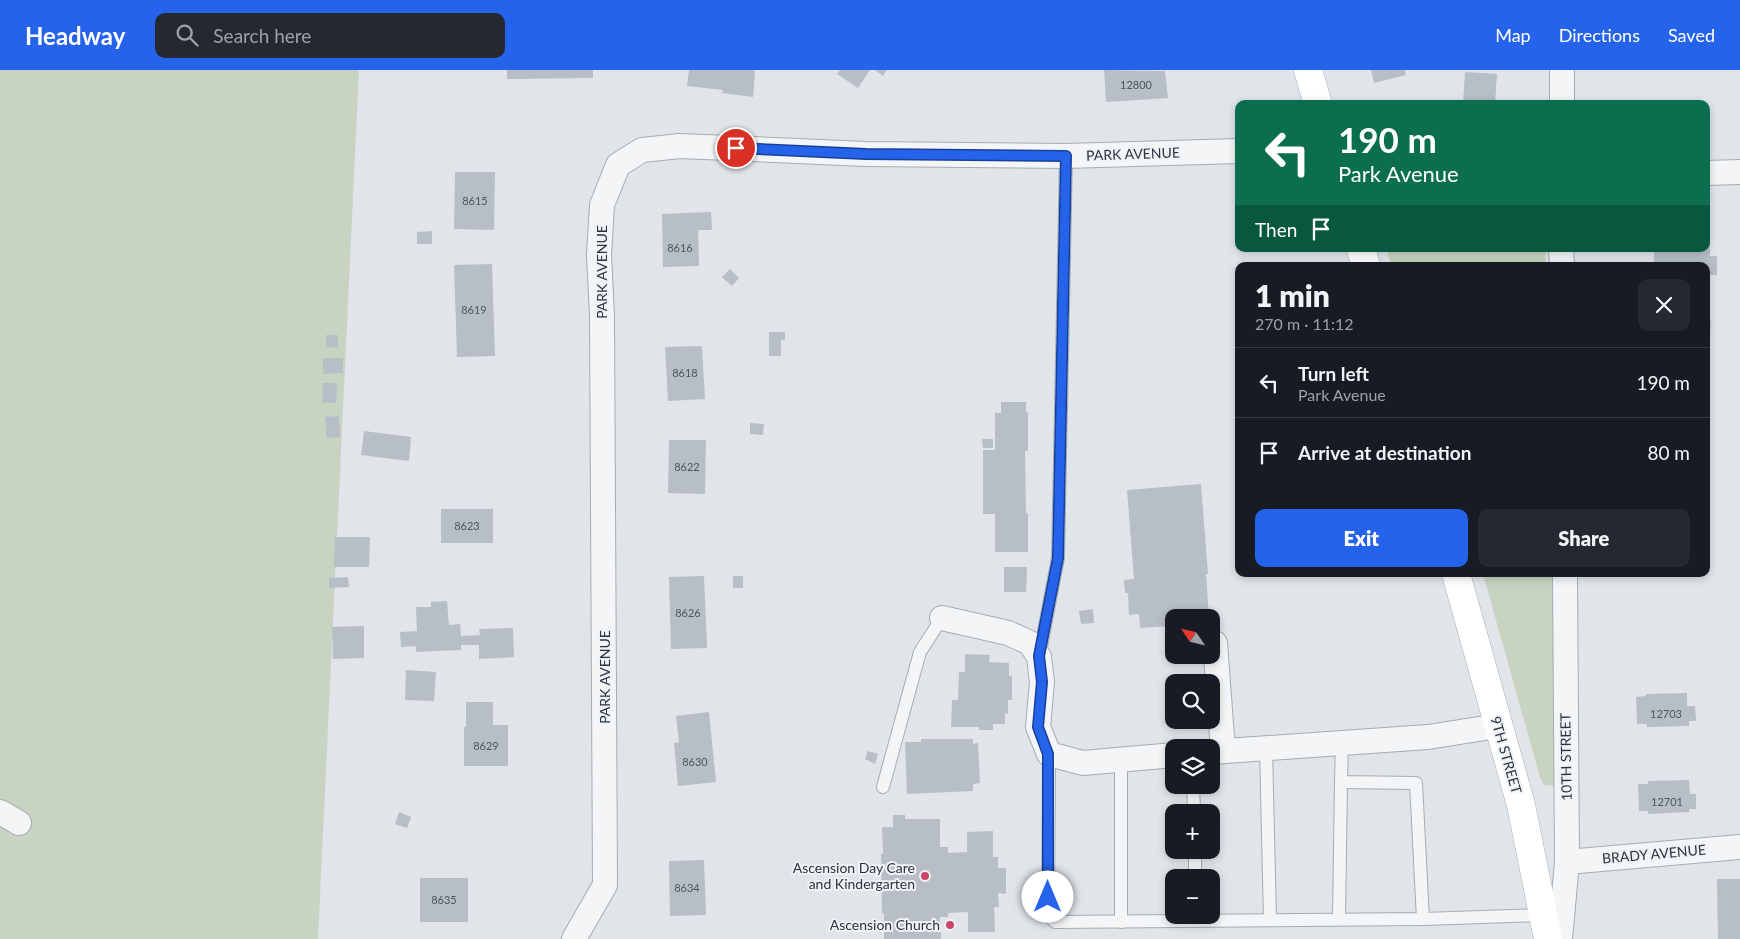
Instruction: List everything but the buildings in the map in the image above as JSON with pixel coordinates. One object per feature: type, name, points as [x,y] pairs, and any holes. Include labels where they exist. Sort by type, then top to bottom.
[{"type":"main road","points":[[1308,70],[1317,100]]},
{"type":"main road","name":"9TH STREET","points":[[1457,577],[1521,805],[1545,927]]},
{"type":"street","points":[[1562,70],[1562,100]]},
{"type":"street","name":"PARK AVENUE","points":[[574,939],[605,885],[602,325],[599,255],[602,205],[618,165],[642,150],[680,146],[866,154],[1066,156],[1235,151]]},
{"type":"street","points":[[1710,173],[1740,172]]},
{"type":"street","name":"10TH STREET","points":[[1560,939],[1567,862],[1564,577]]},
{"type":"street","points":[[942,618],[1008,633],[1030,643],[1039,656],[1042,682],[1038,727],[1048,754],[1083,763],[1165,755]]},
{"type":"street","points":[[1215,664],[1217,739]]},
{"type":"street","points":[[1220,751],[1428,737],[1498,726]]},
{"type":"street","name":"BRADY AVENUE","points":[[1567,862],[1740,847]]},
{"type":"lane","points":[[1039,656],[1058,558],[1066,156]]},
{"type":"lane","points":[[883,787],[920,652],[942,618]]},
{"type":"lane","points":[[1339,919],[1342,743]]},
{"type":"lane","points":[[1266,748],[1270,920]]},
{"type":"lane","points":[[1048,754],[1048,915],[1055,922],[1165,920]]},
{"type":"lane","points":[[1120,759],[1121,922]]},
{"type":"lane","points":[[1341,782],[1416,783],[1423,919]]},
{"type":"lane","points":[[1220,919],[1423,919],[1545,927]]},
{"type":"green space","points":[[0,70],[359,70],[318,939],[0,939]]},
{"type":"green space","points":[[1387,252],[1545,252],[1546,262],[1391,262]]},
{"type":"green space","points":[[1484,577],[1552,577],[1557,782],[1553,786],[1544,785],[1540,777]]},
{"type":"place","name":"Ascension Day Care and Kindergarten","points":[[925,876]]},
{"type":"place","name":"Ascension Church","points":[[950,925]]},
{"type":"route","points":[[736,148],[866,154],[1066,156],[1058,558],[1039,656],[1042,682],[1038,727],[1048,754],[1048,897]]}]
